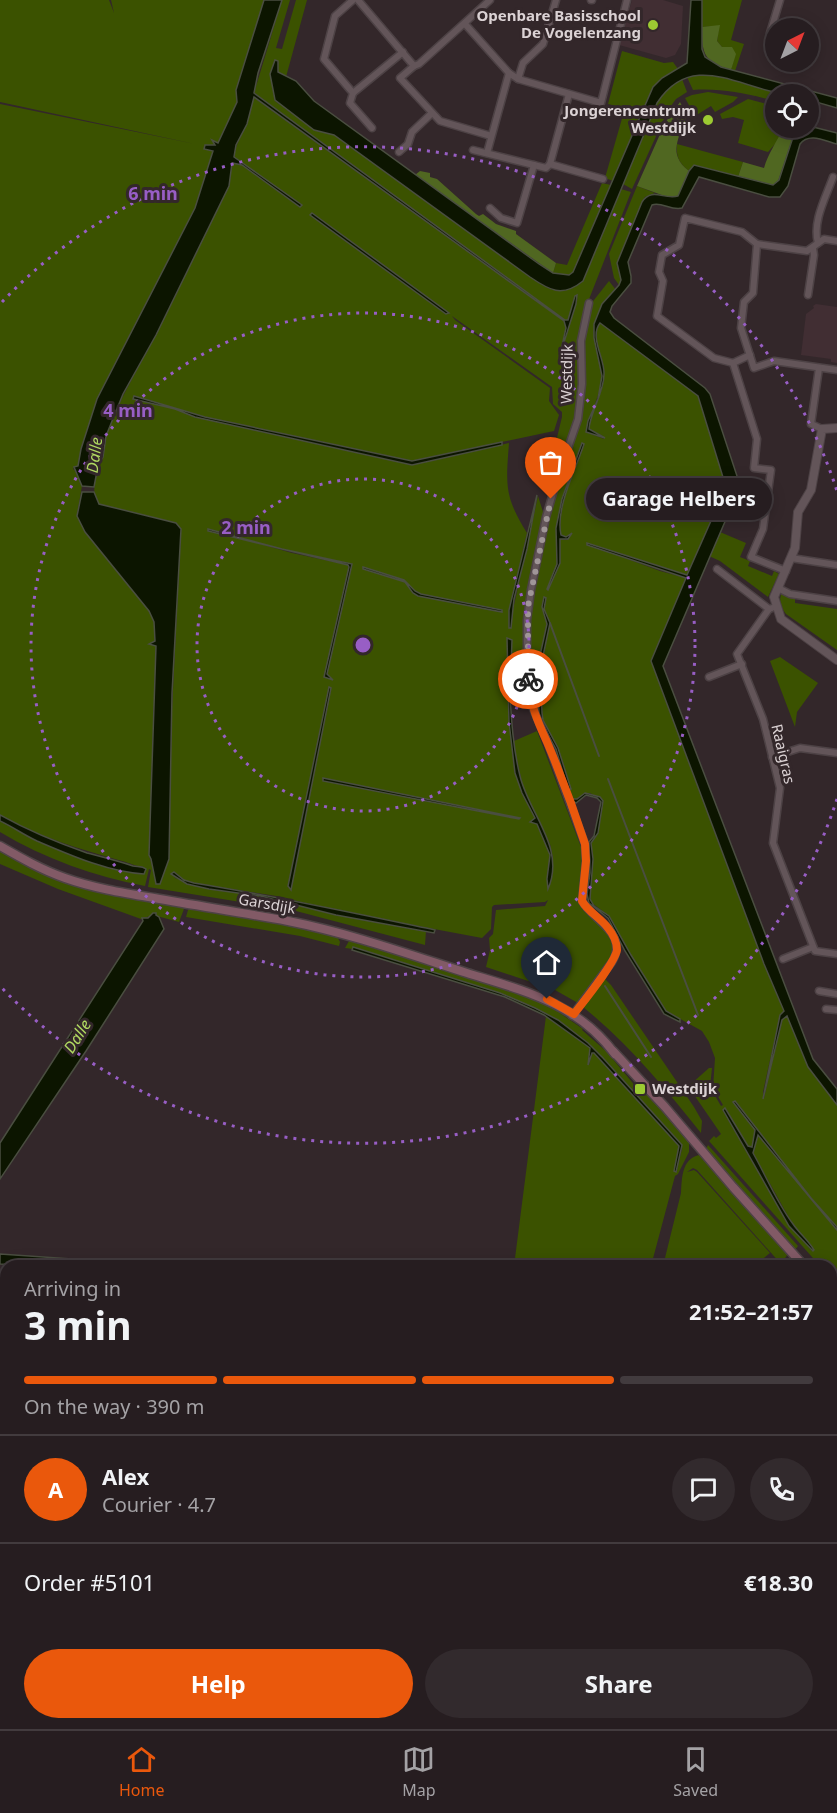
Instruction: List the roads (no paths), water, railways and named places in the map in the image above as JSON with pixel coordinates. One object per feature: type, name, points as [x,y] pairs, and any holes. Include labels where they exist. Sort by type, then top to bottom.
[{"type":"main road","name":"Garsdijk","points":[[0,846],[36,867],[67,879],[124,893],[343,933],[547,999],[573,1015]]},
{"type":"main road","points":[[573,1015],[615,1053],[665,1107],[799,1260]]},
{"type":"street","points":[[352,0],[335,16],[324,59],[353,93]]},
{"type":"street","points":[[358,0],[414,66]]},
{"type":"street","points":[[490,0],[419,64],[400,78],[440,121],[490,136]]},
{"type":"street","points":[[518,79],[523,63],[543,44],[556,0]]},
{"type":"street","points":[[465,24],[509,73],[518,79],[601,104],[627,0]]},
{"type":"street","points":[[775,18],[780,0]]},
{"type":"street","points":[[372,128],[350,103],[353,93],[403,52]]},
{"type":"street","points":[[487,153],[509,73]]},
{"type":"street","points":[[549,165],[569,94]]},
{"type":"street","points":[[399,152],[408,144],[412,132],[432,114]]},
{"type":"street","points":[[473,150],[546,168],[549,165],[603,179]]},
{"type":"street","points":[[490,208],[501,218],[517,224],[534,165]]},
{"type":"street","points":[[808,295],[816,235],[822,207],[833,177]]},
{"type":"street","points":[[750,356],[733,363],[714,358],[657,316],[663,281],[659,272],[662,255],[679,245],[685,218],[742,232],[757,244],[807,251],[824,240],[837,241]]},
{"type":"street","points":[[757,244],[753,293],[744,302],[741,328],[753,368],[774,361],[837,370]]},
{"type":"street","name":"Westdijk","points":[[573,1015],[612,962],[617,946],[608,927],[585,907],[582,901],[586,861],[585,844],[531,704],[527,675],[527,620],[546,517],[582,400],[581,341],[589,303]]},
{"type":"street","points":[[733,363],[756,439],[754,468],[771,470],[763,529],[751,557],[786,571]]},
{"type":"street","points":[[819,368],[811,424],[822,429],[837,428]]},
{"type":"street","points":[[709,677],[742,664],[737,654],[773,608],[774,597],[795,548],[798,512],[811,490],[822,429]]},
{"type":"street","points":[[791,558],[837,565]]},
{"type":"street","points":[[717,569],[773,608],[781,619],[837,660]]},
{"type":"street","points":[[778,588],[790,594],[837,601]]},
{"type":"street","name":"Raaigras","points":[[742,664],[763,719],[780,788],[773,843],[813,947]]},
{"type":"street","points":[[772,757],[801,748],[837,753]]},
{"type":"street","points":[[783,959],[813,947],[815,951],[837,954]]},
{"type":"street","points":[[819,991],[837,994]]},
{"type":"street","points":[[826,1009],[837,1010]]},
{"type":"water","name":"Dalle","points":[[264,0],[282,0],[258,73],[254,93],[565,320],[568,320],[577,295],[560,355],[566,328],[564,321],[254,97],[247,124],[236,145],[234,157],[302,205],[300,207],[242,165],[232,163],[229,186],[156,335],[123,394],[106,436],[103,457],[98,466],[94,487],[82,486],[74,467],[78,466],[97,399],[195,208],[213,151],[204,149],[205,145],[215,145],[212,140],[218,143],[237,102],[236,90]]},
{"type":"water","points":[[691,0],[702,0],[702,49],[705,57],[721,67],[785,84],[765,84],[765,89],[716,76],[700,75],[685,78],[671,87],[657,103],[583,281],[562,291],[537,282],[334,135],[314,130],[275,100],[270,74],[275,60],[278,61],[278,72],[296,81],[314,101],[539,264],[553,273],[569,275],[573,272],[653,87],[662,78],[687,63]]},
{"type":"water","points":[[819,93],[837,98],[837,108],[819,103]]},
{"type":"water","points":[[819,128],[837,133],[837,144],[817,138],[819,138]]},
{"type":"water","points":[[793,138],[812,138],[800,144],[788,186],[780,197],[769,197],[699,177],[682,208],[652,205],[628,262],[631,283],[612,306],[610,312],[614,318],[710,394],[739,482],[739,489],[663,666],[813,1059],[837,1089],[837,1105],[808,1067],[787,1016],[782,1020],[763,1099],[780,1015],[784,1011],[764,964],[651,661],[686,578],[587,545],[587,543],[687,575],[726,487],[698,396],[600,323],[596,335],[604,374],[600,395],[589,429],[605,438],[586,432],[588,421],[598,399],[602,376],[594,338],[594,324],[602,304],[621,280],[617,263],[642,202],[650,195],[678,196],[694,165],[773,185],[779,180]]},
{"type":"water","points":[[312,213],[449,313],[446,314],[310,215]]},
{"type":"water","points":[[134,396],[205,417],[412,461],[502,442],[502,445],[412,465],[195,417],[175,409],[133,399]]},
{"type":"water","points":[[582,443],[584,444],[567,489],[561,513],[561,535],[566,537],[572,533],[568,539],[560,539],[560,563],[548,590],[557,564],[556,528],[562,499]]},
{"type":"water","points":[[82,492],[94,492],[99,504],[176,523],[181,529],[172,693],[169,859],[160,884],[156,884],[149,855],[156,646],[149,644],[155,641],[154,622],[149,611],[85,532],[77,516]]},
{"type":"water","points":[[537,495],[527,549],[514,599],[511,628],[509,628],[509,610]]},
{"type":"water","points":[[208,529],[281,549],[208,531]]},
{"type":"water","points":[[283,549],[352,564],[327,674],[333,680],[324,677],[349,567]]},
{"type":"water","points":[[363,567],[404,580],[421,594],[502,610],[502,612],[418,596],[405,582],[363,569]]},
{"type":"water","points":[[544,597],[546,598],[544,609],[550,623],[540,670],[542,713],[543,720],[558,748],[571,789],[568,790],[556,749],[539,714],[537,669],[547,624],[542,607]]},
{"type":"water","points":[[507,638],[512,640],[509,679],[515,752],[525,790],[549,845],[552,874],[548,889],[550,855],[537,824],[530,822],[535,818],[515,773],[509,722]]},
{"type":"water","points":[[329,687],[331,688],[291,890],[288,886]]},
{"type":"water","points":[[323,778],[520,818],[323,781]]},
{"type":"water","points":[[585,793],[600,797],[603,801],[598,833],[591,843],[593,859],[590,899],[594,906],[609,916],[666,1011],[680,1019],[680,1022],[664,1014],[625,951],[608,918],[589,903],[587,894],[590,873],[589,842],[594,836],[601,802],[597,798],[586,795],[576,803],[573,801],[572,799],[577,799]]},
{"type":"water","points":[[0,815],[54,841],[87,853],[146,869],[144,874],[130,873],[76,857],[37,841],[0,821]]},
{"type":"water","points":[[174,872],[184,880],[194,883],[435,930],[434,933],[336,915],[260,896],[209,889],[187,884],[171,874]]},
{"type":"water","name":"Dalle","points":[[153,913],[159,917],[164,929],[0,1179],[0,1143],[143,921],[142,918],[148,918]]},
{"type":"water","points":[[353,947],[500,993],[558,1020],[603,1058],[682,1145],[676,1172],[674,1171],[679,1146],[594,1053],[588,1065],[590,1048],[544,1015],[505,997],[352,950]]},
{"type":"water","points":[[735,1101],[811,1198],[837,1227],[837,1230],[758,1135],[753,1153],[782,1207],[795,1227],[812,1246],[813,1251],[789,1226],[723,1110],[725,1108],[748,1146],[752,1147],[755,1130],[733,1102]]},
{"type":"water","points":[[0,1254],[86,1260],[0,1260]]},
{"type":"waterway","points":[[550,623],[599,756]]},
{"type":"waterway","points":[[608,779],[698,1015]]},
{"type":"waterway","points":[[605,986],[651,1057]]},
{"type":"place","name":"Openbare Basisschool De Vogelenzang","points":[[653,25]]},
{"type":"place","name":"Jongerencentrum Westdijk","points":[[708,120]]},
{"type":"place","name":"Garage Helbers","points":[[551,499]]},
{"type":"place","name":"Westdijk","points":[[640,1089]]}]
